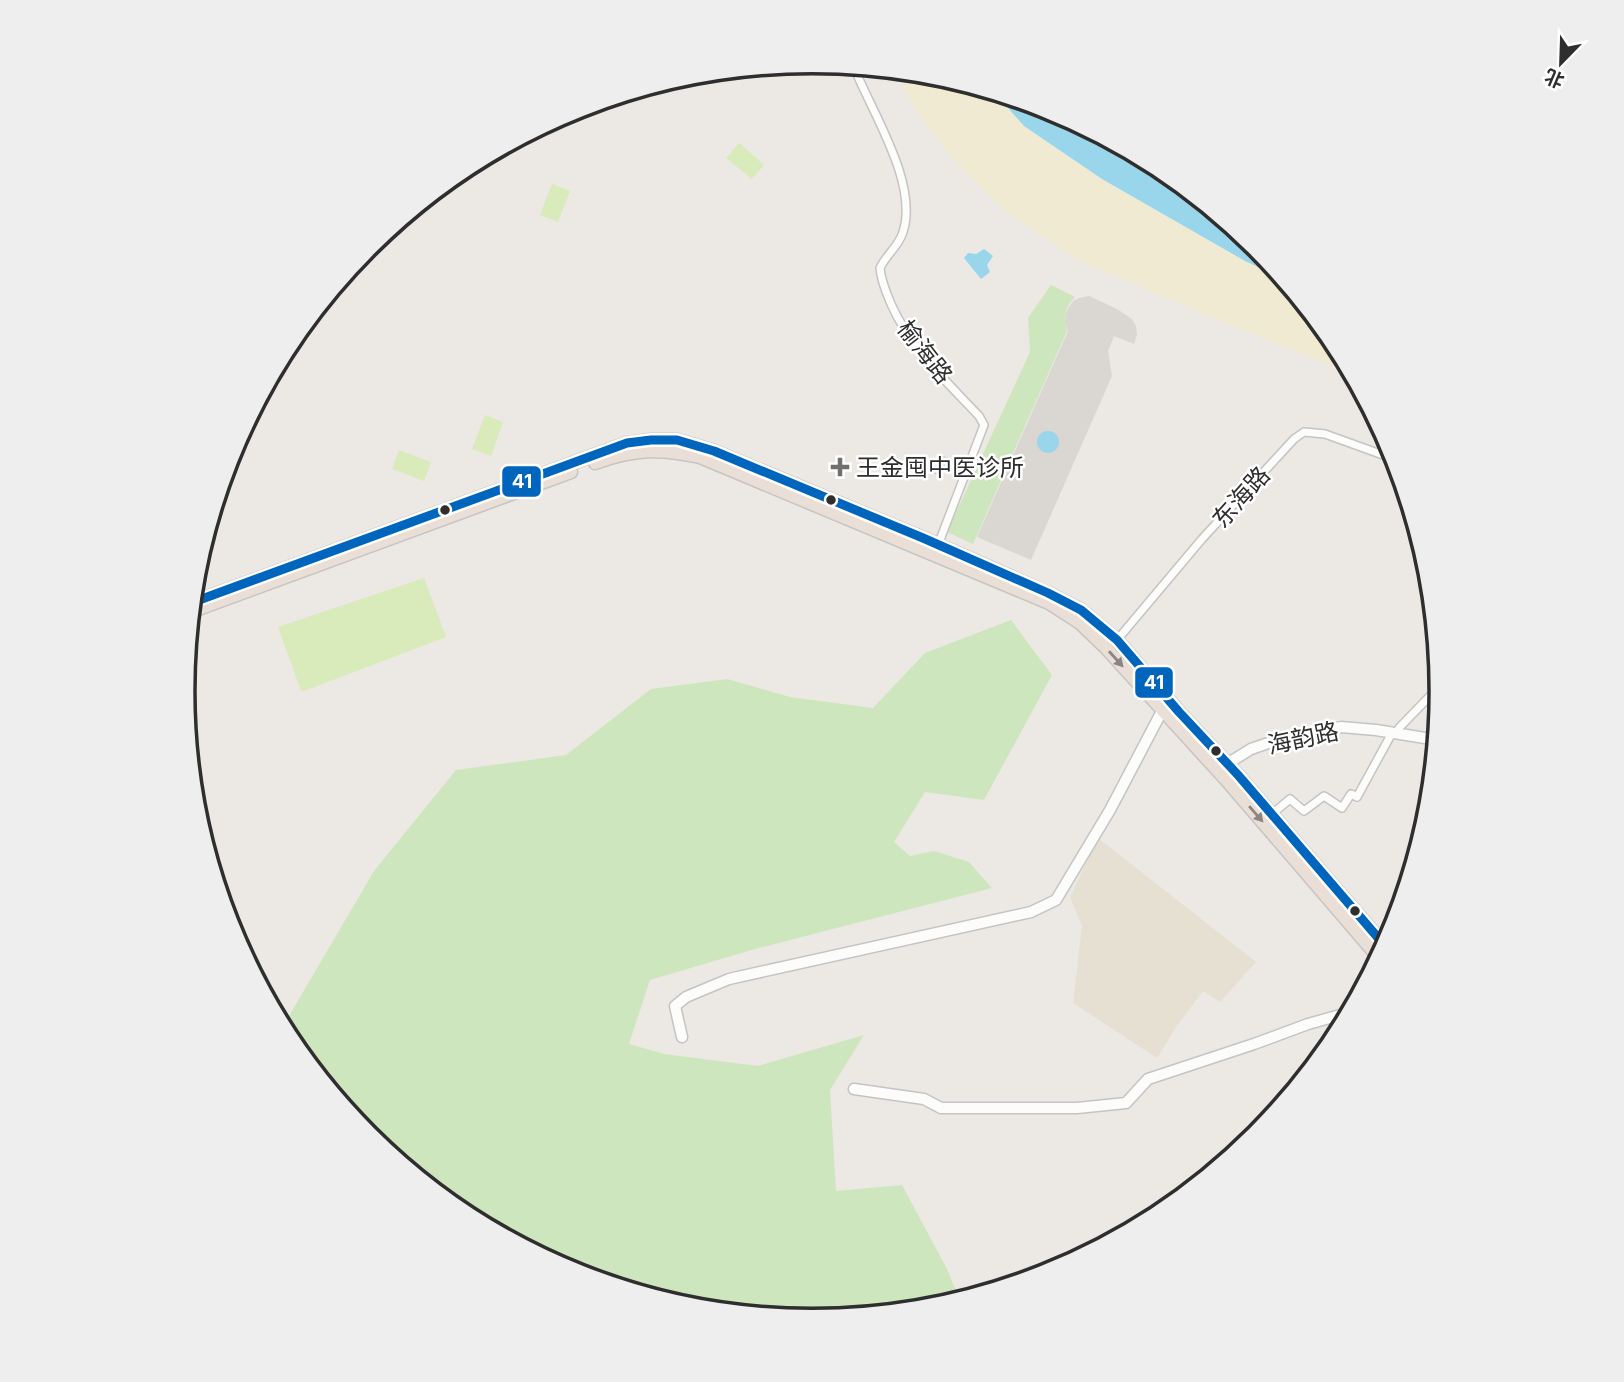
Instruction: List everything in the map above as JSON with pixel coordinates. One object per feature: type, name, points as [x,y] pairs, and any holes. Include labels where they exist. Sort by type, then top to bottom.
[{"type":"highway","points":[[202,599],[627,443],[677,440],[714,451],[936,550],[1049,603],[1080,623],[1162,711],[1272,814],[1378,937]]},
{"type":"highway","points":[[200,608],[609,458],[631,453],[673,451],[700,457],[1048,593],[1081,610],[1117,640],[1372,950]]},
{"type":"street","name":"榆海路","points":[[858,76],[900,169],[905,196],[904,232],[880,268],[885,290],[900,324],[916,348],[979,416],[984,425],[936,550]]},
{"type":"street","name":"东海路","points":[[1117,640],[1202,539],[1294,439],[1304,432],[1325,433],[1382,454]]},
{"type":"street","points":[[1272,814],[1290,799],[1304,811],[1324,796],[1342,808],[1351,794],[1357,797],[1394,733],[1430,696]]},
{"type":"street","points":[[682,1037],[675,1006],[685,997],[729,979],[1031,912],[1056,900],[1110,810],[1162,711]]},
{"type":"street","name":"海韵路","points":[[1222,767],[1251,749],[1277,740],[1341,727],[1427,738]]},
{"type":"street","points":[[854,1089],[924,1100],[941,1108],[1077,1108],[1126,1103],[1148,1079],[1337,1016]]},
{"type":"shaded area","points":[[1089,296],[1132,319],[1137,335],[1134,344],[1114,336],[1108,351],[1112,376],[1031,560],[977,537],[1068,331],[1066,312],[1073,301]]},
{"type":"shaded area","points":[[1098,838],[1256,962],[1220,1002],[1203,991],[1157,1058],[1073,1003],[1082,926],[1070,897]]},
{"type":"green space","points":[[739,143],[764,165],[752,179],[726,158]]},
{"type":"green space","points":[[552,184],[570,191],[558,222],[540,215]]},
{"type":"green space","points":[[1051,285],[1075,297],[1066,312],[1067,331],[973,544],[947,532],[1030,352],[1028,318]]},
{"type":"green space","points":[[485,415],[503,422],[491,456],[472,449]]},
{"type":"green space","points":[[399,450],[431,462],[424,481],[392,469]]},
{"type":"green space","points":[[424,578],[446,637],[301,691],[278,627]]},
{"type":"green space","points":[[1011,620],[1052,675],[984,800],[925,792],[894,842],[910,856],[934,851],[969,862],[992,888],[755,949],[650,980],[629,1044],[664,1054],[758,1066],[864,1035],[830,1090],[836,1191],[902,1185],[956,1291],[893,1303],[852,1307],[772,1307],[692,1297],[614,1276],[576,1261],[503,1226],[436,1181],[405,1155],[375,1128],[348,1098],[322,1067],[288,1017],[374,871],[456,770],[566,755],[651,689],[727,679],[790,697],[873,708],[925,653]]},
{"type":"sand","points":[[900,80],[932,85],[1005,105],[1024,126],[1102,179],[1263,269],[1302,315],[1338,369],[1075,259],[1003,209],[957,165],[915,109]]},
{"type":"water","points":[[1005,105],[1085,137],[1121,156],[1188,201],[1263,269],[1102,179],[1024,126]]},
{"type":"water","points":[[984,249],[993,256],[987,265],[990,272],[981,279],[964,258],[968,253],[976,254]]},
{"type":"water","points":[[1048,431],[1056,434],[1059,442],[1056,450],[1048,453],[1040,450],[1037,442],[1040,434]]},
{"type":"water","points":[[940,455],[949,458],[941,477],[933,473]]},
{"type":"transit line","name":"41","points":[[202,599],[627,443],[677,440],[714,451],[923,538],[1081,610],[1117,640],[1378,937]]},
{"type":"place","name":"王金囤中医诊所","points":[[840,467]]}]
